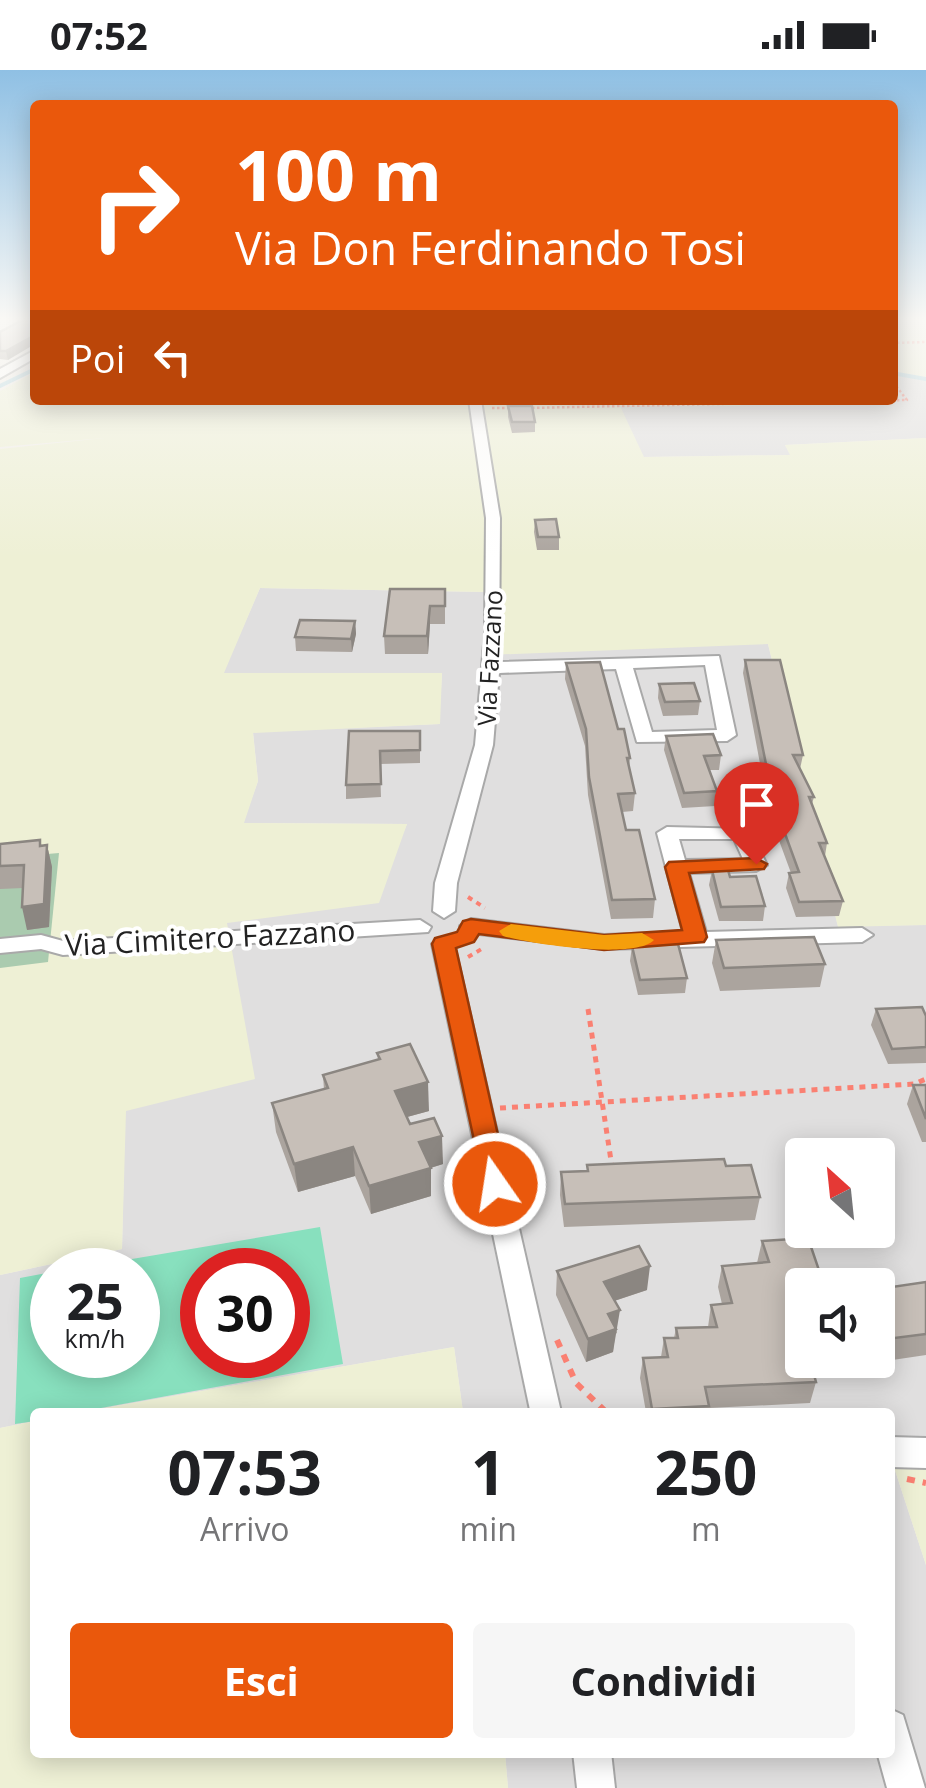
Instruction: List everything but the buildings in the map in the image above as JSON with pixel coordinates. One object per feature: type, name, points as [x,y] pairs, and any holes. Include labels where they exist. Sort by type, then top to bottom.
[{"type":"street","name":"Via Fazzano","points":[[444,911],[446,883],[484,746],[490,668],[494,544],[476,405]]},
{"type":"street","points":[[490,668],[623,663],[713,660],[727,734],[644,738],[623,663]]},
{"type":"street","points":[[676,867],[696,937]]},
{"type":"street","points":[[471,926],[466,937],[444,944],[429,940],[420,927],[430,914],[444,911],[465,917],[471,926],[604,942],[862,935]]},
{"type":"street","name":"Via Cimitero Fazzano","points":[[0,946],[41,942],[63,948],[420,927]]},
{"type":"street","points":[[444,944],[546,1408]]},
{"type":"street","points":[[895,1452],[926,1453]]},
{"type":"street","points":[[895,1747],[906,1788]]},
{"type":"street","points":[[593,1758],[596,1788]]},
{"type":"path","points":[[588,1008],[613,1171]]},
{"type":"path","points":[[496,1108],[914,1084],[926,1079]]},
{"type":"shaded area","points":[[898,397],[926,397],[926,438],[785,445],[791,455],[643,457],[619,406],[898,405]]},
{"type":"shaded area","points":[[260,588],[487,592],[768,644],[838,926],[926,925],[926,1451],[895,1451],[895,1408],[462,1408],[454,1347],[310,1372],[310,1248],[180,1248],[180,1378],[277,1378],[105,1408],[30,1408],[30,1422],[0,1428],[0,1275],[30,1269],[30,1378],[160,1378],[160,1248],[122,1248],[125,1111],[226,922],[394,855],[407,824],[243,823],[258,781],[253,732],[439,724],[442,673],[223,673]]},
{"type":"shaded area","points":[[895,1470],[926,1565],[926,1788],[508,1788],[505,1758],[895,1758]]},
{"type":"green space","points":[[0,397],[30,397],[30,405],[741,406],[620,406],[644,457],[790,455],[785,445],[926,438],[926,925],[838,927],[768,644],[487,655],[486,592],[260,588],[224,673],[442,673],[440,724],[253,733],[258,781],[244,823],[407,824],[379,903],[227,923],[255,1079],[126,1111],[122,1248],[30,1248],[30,1269],[0,1275],[0,449],[104,438],[0,447]]},
{"type":"green space","points":[[59,853],[48,962],[0,968],[0,858]]},
{"type":"green space","points":[[320,1227],[343,1364],[310,1370],[310,1248],[196,1248]]},
{"type":"green space","points":[[180,1251],[180,1378],[266,1378],[101,1408],[30,1408],[30,1422],[15,1424],[20,1278],[30,1276],[30,1378],[160,1378],[160,1254]]},
{"type":"green space","points":[[454,1347],[462,1408],[105,1408],[277,1378],[310,1378],[310,1372]]},
{"type":"green space","points":[[30,1422],[30,1758],[505,1758],[508,1788],[0,1788],[0,1428]]},
{"type":"green space","points":[[895,1451],[926,1453],[926,1565],[895,1470]]},
{"type":"slow traffic","points":[[511,931],[604,942],[642,940]]},
{"type":"route","points":[[495,1184],[444,944],[466,937],[471,926],[604,942],[696,937],[676,867],[756,864]]}]
